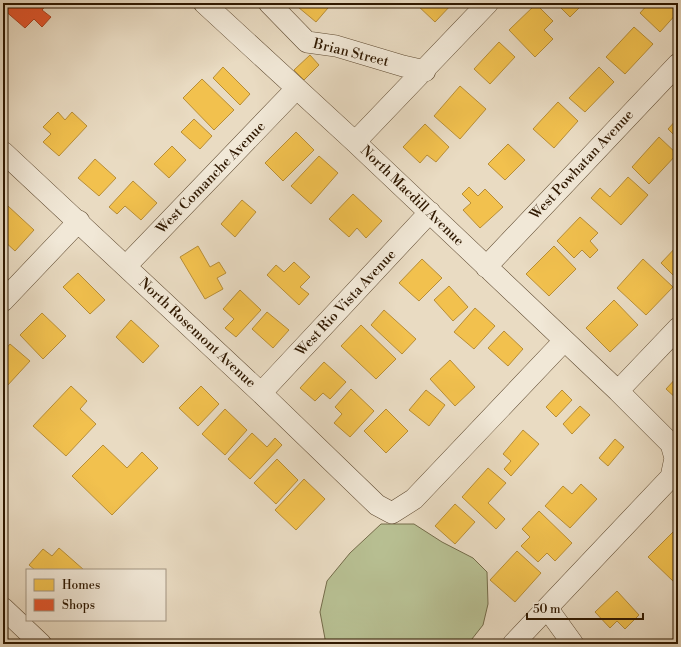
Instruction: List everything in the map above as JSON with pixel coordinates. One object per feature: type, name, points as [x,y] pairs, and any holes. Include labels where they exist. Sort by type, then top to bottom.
[{"type":"street","name":"North Macdill Avenue","points":[[204,3],[430,212],[618,391],[670,444],[675,458],[671,478],[513,644]]},
{"type":"street","name":"Brian Street","points":[[270,3],[307,42],[336,46],[403,66],[425,70]]},
{"type":"street","points":[[355,142],[488,3]]},
{"type":"street","name":"West Powhatan Avenue","points":[[486,266],[678,64]]},
{"type":"street","name":"West Comanche Avenue","points":[[126,266],[296,89]]},
{"type":"street","name":"North Rosemont Avenue","points":[[3,152],[261,393],[377,505],[392,513],[414,498],[564,341]]},
{"type":"street","name":"West Rio Vista Avenue","points":[[261,393],[430,212]]},
{"type":"street","points":[[3,301],[78,222]]},
{"type":"street","points":[[618,391],[678,328]]},
{"type":"street","points":[[3,608],[41,644]]},
{"type":"street","points":[[547,608],[573,644]]},
{"type":"green space","points":[[381,524],[414,524],[442,542],[473,558],[487,572],[488,604],[483,625],[468,644],[326,644],[320,612],[327,581],[350,553]]},
{"type":"building: Homes","points":[[301,3],[323,3],[328,8],[316,22],[298,7]]},
{"type":"building: Homes","points":[[415,3],[453,3],[435,22]]},
{"type":"building: Homes","points":[[556,3],[584,3],[570,17]]},
{"type":"building: Homes","points":[[649,3],[678,3],[678,12],[660,32],[640,13]]},
{"type":"building: Homes","points":[[536,4],[553,21],[544,30],[553,39],[535,57],[509,30]]},
{"type":"building: Homes","points":[[634,27],[653,44],[625,74],[606,57]]},
{"type":"building: Homes","points":[[499,42],[515,57],[490,84],[474,69]]},
{"type":"building: Homes","points":[[310,55],[319,65],[304,80],[294,70]]},
{"type":"building: Homes","points":[[223,67],[250,94],[240,105],[213,78]]},
{"type":"building: Homes","points":[[599,67],[614,82],[585,112],[569,98]]},
{"type":"building: Homes","points":[[202,79],[234,110],[214,130],[183,98]]},
{"type":"building: Homes","points":[[460,86],[486,109],[460,139],[434,116]]},
{"type":"building: Homes","points":[[558,102],[578,121],[554,148],[533,129]]},
{"type":"building: Homes","points":[[58,112],[65,120],[72,112],[87,126],[59,156],[43,142],[51,134],[43,127]]},
{"type":"building: Homes","points":[[678,118],[678,139],[668,129]]},
{"type":"building: Homes","points":[[194,119],[212,136],[200,149],[181,132]]},
{"type":"building: Homes","points":[[425,124],[449,147],[436,162],[427,155],[420,163],[403,147]]},
{"type":"building: Homes","points":[[296,132],[314,150],[283,181],[265,163]]},
{"type":"building: Homes","points":[[659,137],[677,154],[649,184],[632,167]]},
{"type":"building: Homes","points":[[508,144],[525,160],[505,180],[488,164]]},
{"type":"building: Homes","points":[[172,146],[186,160],[169,178],[154,164]]},
{"type":"building: Homes","points":[[319,156],[338,173],[311,204],[291,186]]},
{"type":"building: Homes","points":[[95,159],[116,178],[99,196],[78,178]]},
{"type":"building: Homes","points":[[628,177],[648,195],[621,225],[591,198],[600,188],[610,197]]},
{"type":"building: Homes","points":[[133,181],[157,203],[141,220],[125,206],[117,214],[109,207]]},
{"type":"building: Homes","points":[[469,187],[478,196],[485,189],[503,207],[480,228],[463,210],[471,203],[462,194]]},
{"type":"building: Homes","points":[[353,194],[382,221],[366,238],[357,228],[349,237],[329,219]]},
{"type":"building: Homes","points":[[242,200],[256,212],[235,237],[221,224]]},
{"type":"building: Homes","points":[[8,206],[34,230],[15,251],[3,240],[3,211]]},
{"type":"building: Homes","points":[[580,217],[598,233],[590,241],[598,250],[590,258],[582,250],[574,258],[557,241]]},
{"type":"building: Homes","points":[[678,245],[678,280],[661,263]]},
{"type":"building: Homes","points":[[198,246],[210,267],[219,262],[226,273],[217,278],[223,289],[205,299],[180,257]]},
{"type":"building: Homes","points":[[554,246],[576,269],[549,296],[526,274]]},
{"type":"building: Homes","points":[[422,259],[442,278],[419,301],[399,283]]},
{"type":"building: Homes","points":[[643,259],[673,287],[646,315],[617,288]]},
{"type":"building: Homes","points":[[294,262],[310,277],[300,287],[309,294],[299,305],[267,275],[276,265],[284,272]]},
{"type":"building: Homes","points":[[78,273],[105,300],[90,314],[63,287]]},
{"type":"building: Homes","points":[[449,286],[468,307],[453,321],[434,300]]},
{"type":"building: Homes","points":[[240,290],[261,310],[236,337],[225,328],[234,319],[223,309]]},
{"type":"building: Homes","points":[[614,300],[638,325],[610,352],[586,328]]},
{"type":"building: Homes","points":[[475,308],[495,326],[474,349],[454,332]]},
{"type":"building: Homes","points":[[384,310],[416,339],[402,354],[371,325]]},
{"type":"building: Homes","points":[[267,312],[289,330],[273,348],[252,329]]},
{"type":"building: Homes","points":[[42,313],[66,336],[43,359],[20,335]]},
{"type":"building: Homes","points":[[131,320],[159,346],[143,363],[116,337]]},
{"type":"building: Homes","points":[[361,325],[396,359],[376,379],[341,346]]},
{"type":"building: Homes","points":[[504,331],[523,349],[508,366],[488,348]]},
{"type":"building: Homes","points":[[10,344],[30,361],[7,386],[3,382],[3,352]]},
{"type":"building: Homes","points":[[450,360],[475,387],[455,406],[430,379]]},
{"type":"building: Homes","points":[[324,362],[346,382],[330,399],[323,393],[315,401],[300,388]]},
{"type":"building: Homes","points":[[678,376],[678,400],[666,389]]},
{"type":"building: Homes","points":[[71,386],[87,401],[80,409],[96,424],[66,456],[33,426]]},
{"type":"building: Homes","points":[[201,386],[219,404],[198,426],[179,408]]},
{"type":"building: Homes","points":[[351,389],[374,411],[350,437],[334,423],[342,414],[335,407]]},
{"type":"building: Homes","points":[[426,390],[445,405],[429,426],[409,410]]},
{"type":"building: Homes","points":[[562,390],[572,400],[556,417],[546,407]]},
{"type":"building: Homes","points":[[580,406],[590,415],[572,434],[563,424]]},
{"type":"building: Homes","points":[[225,409],[247,430],[225,455],[202,434]]},
{"type":"building: Homes","points":[[386,409],[408,431],[386,453],[364,431]]},
{"type":"building: Homes","points":[[523,430],[539,444],[511,476],[504,469],[511,461],[503,454]]},
{"type":"building: Homes","points":[[252,433],[267,447],[275,438],[282,445],[250,479],[228,459]]},
{"type":"building: Homes","points":[[615,439],[624,447],[608,466],[599,458]]},
{"type":"building: Homes","points":[[103,445],[127,468],[142,452],[158,468],[112,515],[72,476]]},
{"type":"building: Homes","points":[[277,459],[298,480],[276,504],[254,483]]},
{"type":"building: Homes","points":[[488,468],[506,483],[488,503],[505,519],[496,529],[462,497]]},
{"type":"building: Homes","points":[[304,479],[325,499],[296,530],[275,510]]},
{"type":"building: Homes","points":[[581,484],[597,499],[570,528],[545,506],[563,486],[572,494]]},
{"type":"building: Homes","points":[[455,504],[475,522],[455,544],[435,526]]},
{"type":"building: Homes","points":[[539,511],[572,543],[555,561],[547,553],[538,562],[521,546],[530,537],[522,529]]},
{"type":"building: Homes","points":[[678,527],[678,578],[674,582],[648,557]]},
{"type":"building: Homes","points":[[59,548],[83,569],[34,569],[29,565],[43,549],[52,556]]},
{"type":"building: Homes","points":[[517,551],[541,573],[515,602],[490,580]]},
{"type":"building: Homes","points":[[617,591],[639,615],[625,629],[617,621],[610,628],[595,612]]},
{"type":"building: Shops","points":[[3,3],[48,3],[42,10],[51,17],[42,27],[34,19],[25,28],[3,9]]}]
